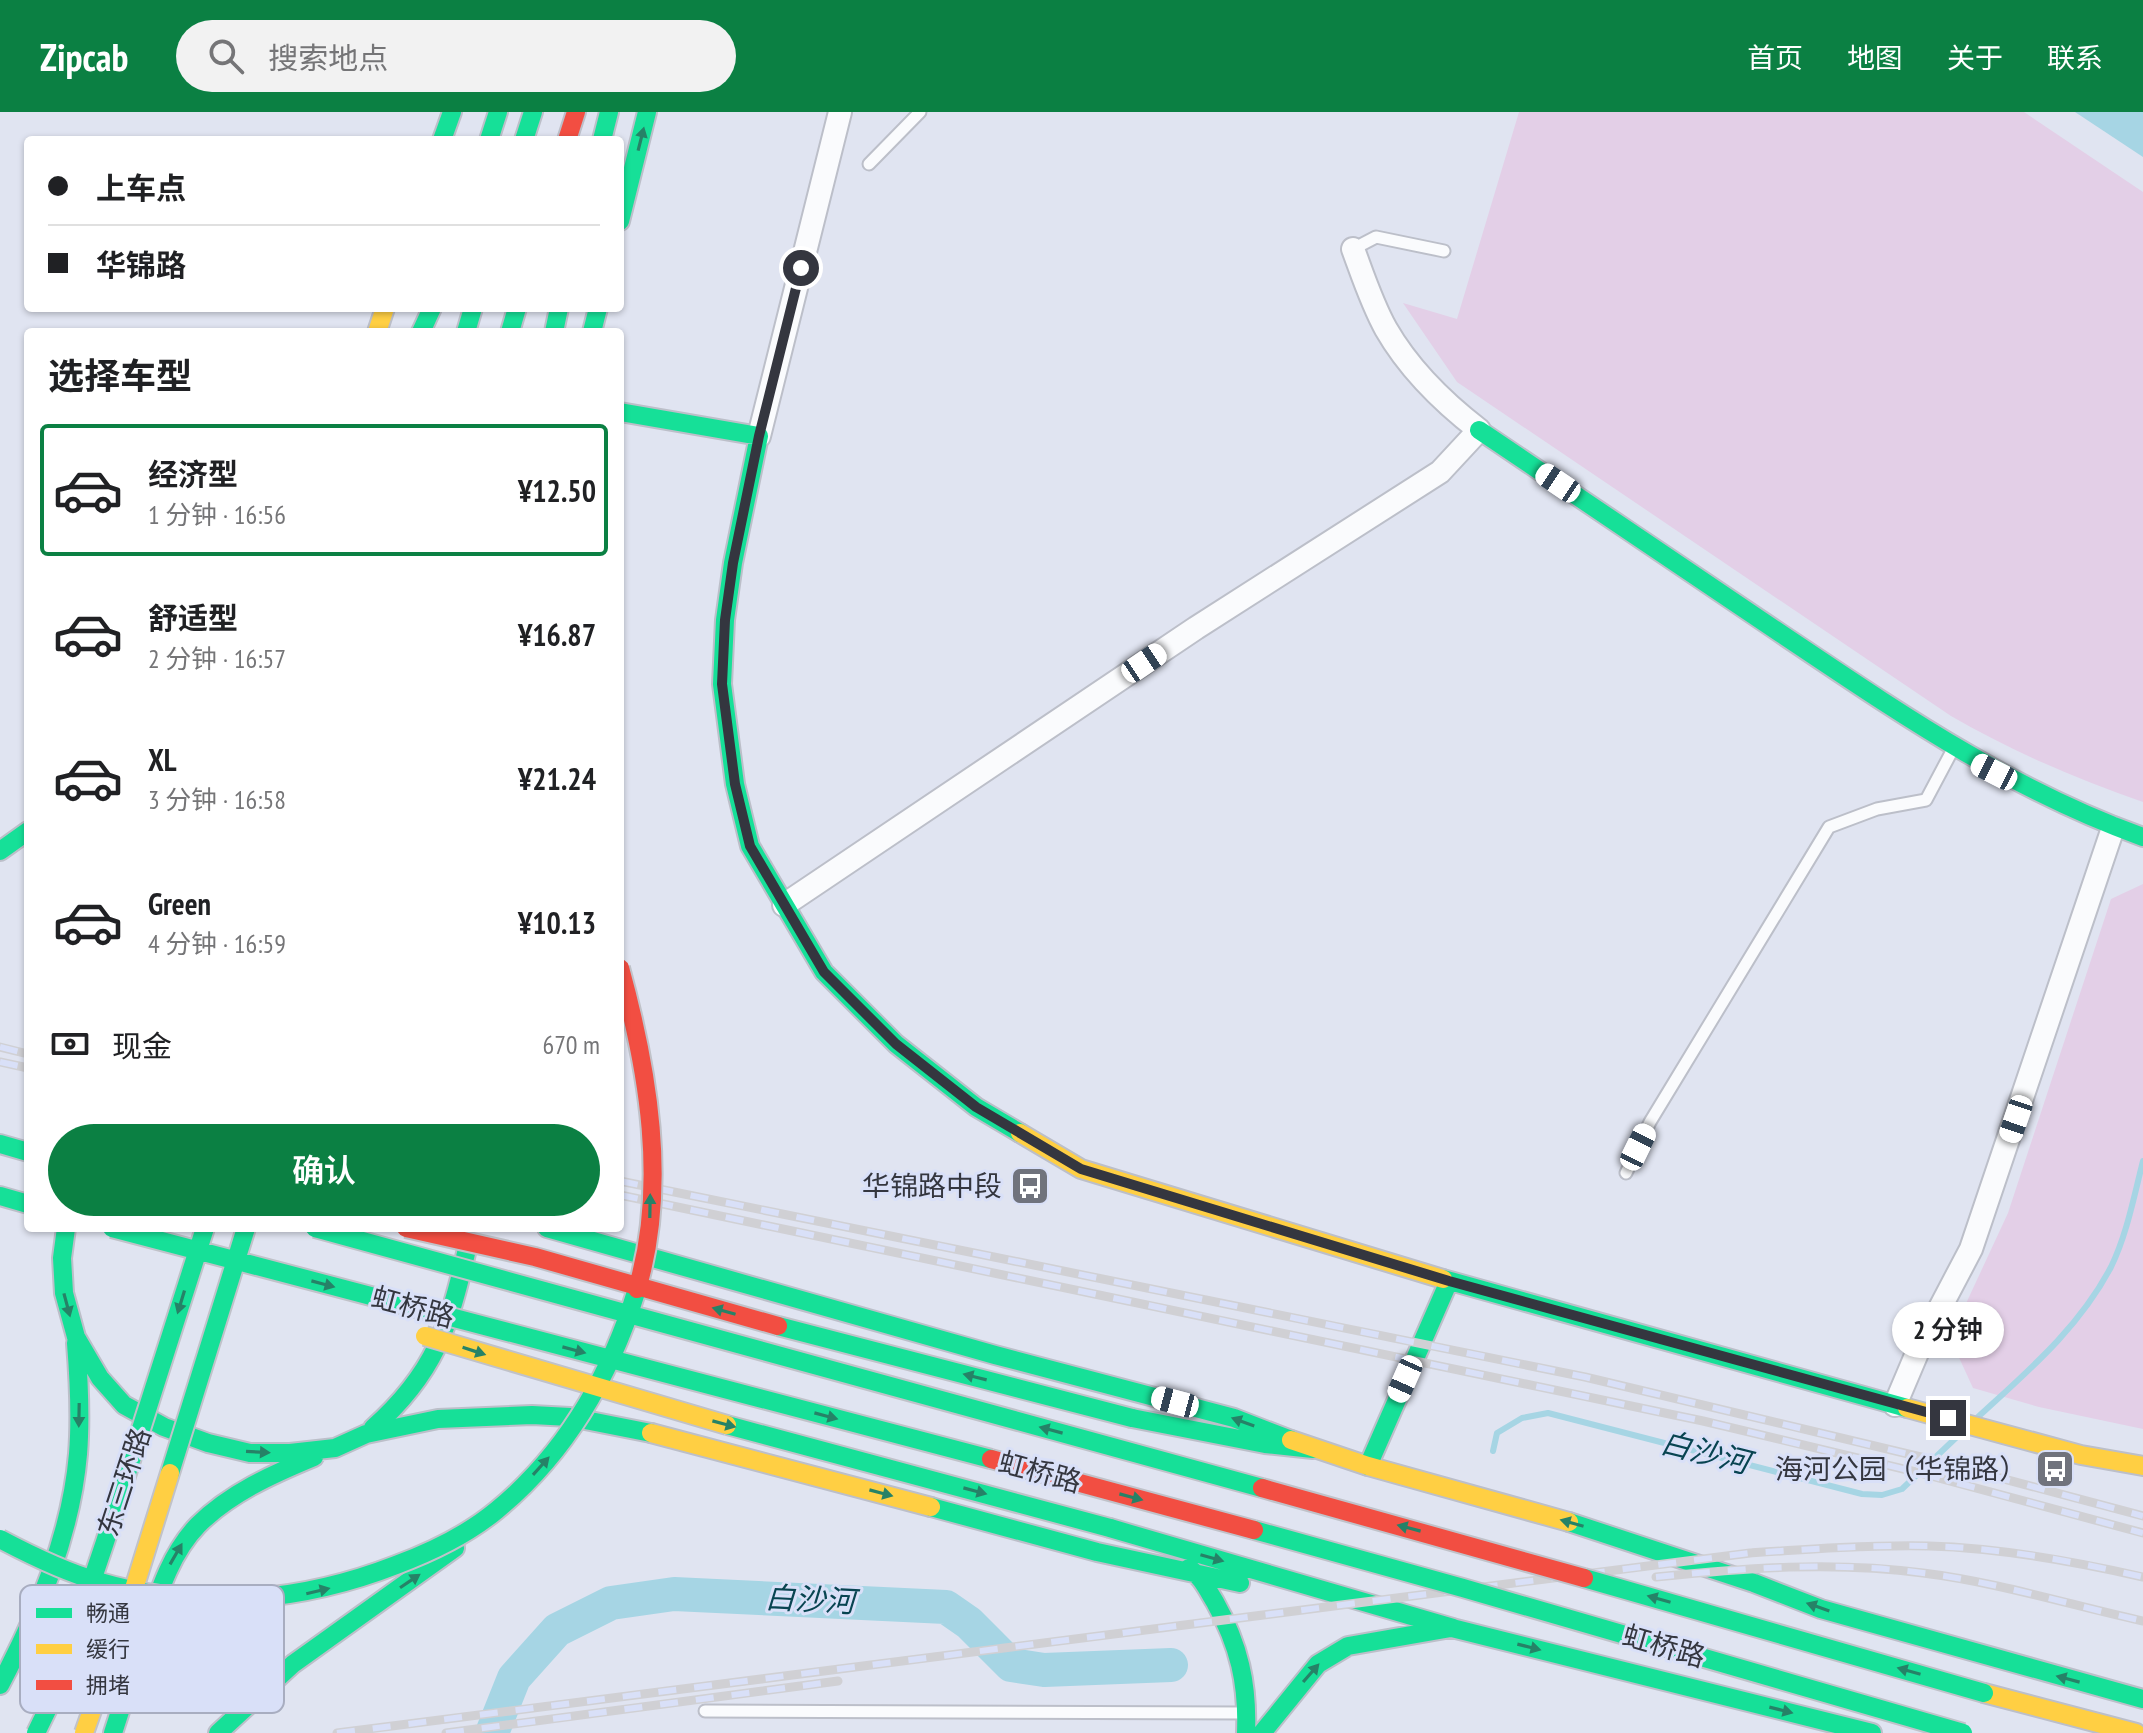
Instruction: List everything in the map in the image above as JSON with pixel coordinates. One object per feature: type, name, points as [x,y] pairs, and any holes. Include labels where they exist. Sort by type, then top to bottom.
[{"type":"main road","points":[[443,136],[452,112]]},
{"type":"main road","points":[[490,136],[498,112]]},
{"type":"main road","points":[[525,136],[533,112]]},
{"type":"main road","points":[[603,136],[609,112]]},
{"type":"main road","points":[[624,205],[647,112]]},
{"type":"main road","points":[[624,413],[759,436],[733,563],[725,620],[722,684],[735,784],[750,846],[824,972],[896,1044],[976,1107],[1081,1169],[1449,1281],[2018,1439],[2143,1466]]},
{"type":"main road","points":[[1479,430],[1953,750],[2042,797],[2113,828],[2143,837]]},
{"type":"main road","points":[[0,851],[24,834]]},
{"type":"main road","points":[[0,869],[24,857]]},
{"type":"main road","points":[[284,1672],[435,1564],[495,1511],[559,1445],[587,1406],[608,1366],[629,1317],[651,1215],[649,1137],[635,1022],[624,982]]},
{"type":"main road","points":[[624,1037],[634,1062],[649,1137]]},
{"type":"main road","points":[[0,1144],[24,1150]]},
{"type":"main road","points":[[0,1196],[24,1203]]},
{"type":"main road","points":[[46,1585],[69,1510],[79,1432],[76,1337],[64,1293],[62,1258],[65,1232]]},
{"type":"main road","name":"虹桥路","points":[[126,1232],[1111,1491],[1463,1588],[1963,1733]]},
{"type":"main road","name":"东三环路","points":[[90,1585],[204,1232]]},
{"type":"main road","name":"东三环路","points":[[135,1585],[245,1232]]},
{"type":"main road","name":"虹桥路","points":[[330,1232],[1420,1531],[1984,1693],[2136,1733]]},
{"type":"main road","points":[[424,1232],[535,1257],[799,1332],[1132,1418],[1265,1444],[1313,1449]]},
{"type":"main road","points":[[366,1434],[400,1406],[431,1362],[447,1327],[470,1232]]},
{"type":"main road","points":[[561,1232],[995,1355],[1234,1418],[1313,1449],[1368,1466],[1591,1528],[1821,1609],[2143,1699]]},
{"type":"main road","points":[[136,1235],[332,1305]]},
{"type":"main road","points":[[1368,1466],[1449,1281]]},
{"type":"main road","points":[[405,1329],[685,1414],[1110,1528],[1453,1628]]},
{"type":"main road","points":[[76,1337],[100,1378],[124,1405],[164,1427],[208,1443],[250,1453],[335,1448]]},
{"type":"main road","points":[[161,1585],[184,1541],[197,1526],[228,1501],[262,1481],[366,1434],[438,1419],[532,1415],[606,1423],[728,1452],[1097,1552],[1453,1628],[1872,1733]]},
{"type":"main road","points":[[284,1597],[318,1592],[381,1573],[443,1545],[495,1511]]},
{"type":"main road","points":[[1110,1528],[1198,1574],[1233,1633],[1244,1666],[1248,1713],[1246,1733]]},
{"type":"main road","points":[[0,1539],[71,1572],[112,1585]]},
{"type":"main road","points":[[1262,1733],[1318,1664],[1348,1646],[1453,1628]]},
{"type":"main road","points":[[0,1685],[20,1641]]},
{"type":"main road","name":"东三环路","points":[[36,1733],[46,1713]]},
{"type":"main road","name":"东三环路","points":[[84,1733],[91,1713]]},
{"type":"main road","points":[[113,1733],[119,1713]]},
{"type":"main road","points":[[218,1733],[240,1713]]},
{"type":"street","points":[[759,436],[840,112]]},
{"type":"street","points":[[784,905],[1196,628],[1440,472],[1479,430],[1453,410],[1416,370],[1387,331],[1353,249]]},
{"type":"street","points":[[1895,1405],[1920,1346],[1971,1249],[2113,828]]},
{"type":"lane","points":[[869,164],[920,112]]},
{"type":"lane","points":[[1353,249],[1376,237],[1444,251]]},
{"type":"lane","points":[[1626,1173],[1650,1122],[1829,827],[1877,809],[1926,800],[1953,750]]},
{"type":"lane","points":[[705,1711],[1248,1713]]},
{"type":"shaded area","points":[[1519,112],[2024,112],[2143,192],[2143,802],[2045,764],[1951,716],[1457,382],[1403,303],[1457,319]]},
{"type":"shaded area","points":[[2143,884],[2143,1429],[2039,1407],[1973,1388],[1950,1338],[2008,1213],[2111,899]]},
{"type":"water","points":[[2075,112],[2143,112],[2143,157]]},
{"type":"waterway","name":"白沙河","points":[[1978,1417],[2051,1348],[2098,1289],[2121,1241],[2143,1161]]},
{"type":"waterway","name":"白沙河","points":[[1493,1451],[1497,1433],[1522,1418],[1548,1413],[1862,1494],[1882,1495],[1902,1489],[1961,1433]]},
{"type":"waterway","name":"白沙河","points":[[492,1733],[514,1678],[557,1630],[611,1603],[674,1594],[946,1607],[969,1623],[1011,1665],[1044,1670],[1171,1665]]},
{"type":"railway","points":[[0,1047],[24,1053]]},
{"type":"railway","points":[[0,1062],[24,1067]]},
{"type":"railway","points":[[624,1182],[1585,1377],[1925,1458],[2143,1516]]},
{"type":"railway","points":[[624,1196],[1703,1421],[1920,1473],[2143,1533]]},
{"type":"railway","points":[[337,1733],[1750,1553],[1862,1547],[1956,1547],[2037,1556],[2143,1577]]},
{"type":"railway","points":[[1656,1577],[1789,1567],[1889,1569],[1978,1582],[2143,1621]]},
{"type":"railway","points":[[446,1733],[838,1681]]},
{"type":"traffic: fast","points":[[443,136],[452,112]]},
{"type":"traffic: fast","points":[[490,136],[498,112]]},
{"type":"traffic: fast","points":[[525,136],[533,112]]},
{"type":"traffic: fast","points":[[603,136],[609,112]]},
{"type":"traffic: fast","points":[[624,205],[647,112]]},
{"type":"traffic: fast","points":[[423,328],[430,312]]},
{"type":"traffic: fast","points":[[467,328],[472,312]]},
{"type":"traffic: fast","points":[[511,328],[516,312]]},
{"type":"traffic: fast","points":[[555,328],[558,312]]},
{"type":"traffic: fast","points":[[593,328],[597,312]]},
{"type":"traffic: fast","points":[[624,413],[759,436],[733,563],[725,620],[722,684],[735,784],[750,846],[824,972],[896,1044],[976,1107],[1020,1133]]},
{"type":"traffic: fast","points":[[1479,430],[1911,720],[2046,796],[2143,837]]},
{"type":"traffic: fast","points":[[0,851],[24,834]]},
{"type":"traffic: fast","points":[[0,1144],[24,1151]]},
{"type":"traffic: fast","points":[[0,1196],[24,1203]]},
{"type":"traffic: fast","points":[[65,1232],[62,1258],[64,1293],[76,1337],[100,1378],[124,1405],[164,1427],[208,1443],[250,1453],[290,1453],[335,1448],[366,1434],[438,1419],[532,1415],[570,1417],[651,1433]]},
{"type":"traffic: fast","points":[[127,1232],[991,1459]]},
{"type":"traffic: fast","points":[[90,1585],[204,1232]]},
{"type":"traffic: fast","points":[[170,1473],[245,1232]]},
{"type":"traffic: fast","points":[[330,1232],[1262,1488]]},
{"type":"traffic: fast","points":[[561,1232],[995,1355],[1234,1418],[1291,1440]]},
{"type":"traffic: fast","points":[[373,1428],[394,1408],[425,1368],[446,1325],[467,1249]]},
{"type":"traffic: fast","points":[[1443,1279],[1907,1408]]},
{"type":"traffic: fast","points":[[1368,1466],[1449,1281]]},
{"type":"traffic: fast","points":[[284,1594],[360,1578],[409,1560],[448,1542],[497,1510],[544,1463],[583,1410],[614,1351],[637,1289]]},
{"type":"traffic: fast","points":[[778,1326],[1132,1418]]},
{"type":"traffic: fast","points":[[46,1585],[74,1484],[79,1440],[76,1343]]},
{"type":"traffic: fast","points":[[1132,1418],[1265,1444],[1313,1449]]},
{"type":"traffic: fast","points":[[727,1425],[1110,1528]]},
{"type":"traffic: fast","points":[[163,1585],[179,1550],[210,1514],[238,1494],[314,1457]]},
{"type":"traffic: fast","points":[[931,1507],[1097,1552],[1240,1583]]},
{"type":"traffic: fast","points":[[1569,1522],[1754,1583],[1821,1609],[2143,1699]]},
{"type":"traffic: fast","points":[[1110,1528],[1453,1628]]},
{"type":"traffic: fast","points":[[1254,1530],[1963,1733]]},
{"type":"traffic: fast","points":[[0,1539],[49,1563],[112,1585]]},
{"type":"traffic: fast","points":[[284,1672],[455,1548]]},
{"type":"traffic: fast","points":[[1189,1568],[1215,1602],[1236,1649],[1243,1681],[1246,1733]]},
{"type":"traffic: fast","points":[[1584,1578],[1984,1693]]},
{"type":"traffic: fast","points":[[1432,1623],[1872,1733]]},
{"type":"traffic: fast","points":[[1262,1733],[1318,1664],[1348,1646],[1451,1628]]},
{"type":"traffic: fast","points":[[0,1685],[20,1644]]},
{"type":"traffic: fast","points":[[36,1733],[46,1713]]},
{"type":"traffic: fast","points":[[113,1733],[120,1713]]},
{"type":"traffic: fast","points":[[218,1733],[240,1713]]},
{"type":"traffic: slow","points":[[378,328],[384,312]]},
{"type":"traffic: slow","points":[[1020,1133],[1081,1169],[1443,1279]]},
{"type":"traffic: slow","points":[[425,1336],[727,1425]]},
{"type":"traffic: slow","points":[[1907,1408],[2081,1455],[2143,1466]]},
{"type":"traffic: slow","points":[[651,1433],[931,1507]]},
{"type":"traffic: slow","points":[[1291,1440],[1368,1466],[1569,1522]]},
{"type":"traffic: slow","points":[[135,1585],[170,1473]]},
{"type":"traffic: slow","points":[[1984,1693],[2136,1733]]},
{"type":"traffic: slow","points":[[84,1733],[91,1713]]},
{"type":"traffic: jam","points":[[568,136],[576,112]]},
{"type":"traffic: jam","points":[[624,984],[646,1087],[653,1169],[646,1250],[637,1289]]},
{"type":"traffic: jam","points":[[424,1232],[535,1257],[778,1326]]},
{"type":"traffic: jam","points":[[991,1459],[1254,1530]]},
{"type":"traffic: jam","points":[[1262,1488],[1584,1578]]},
{"type":"place","name":"华锦路中段","points":[[1030,1186]]},
{"type":"place","name":"海河公园（华锦路）","points":[[2055,1469]]},
{"type":"route","points":[[801,268],[759,436],[733,563],[725,620],[722,684],[735,784],[750,846],[824,972],[896,1044],[976,1107],[1081,1169],[1449,1281],[1948,1418]]}]
